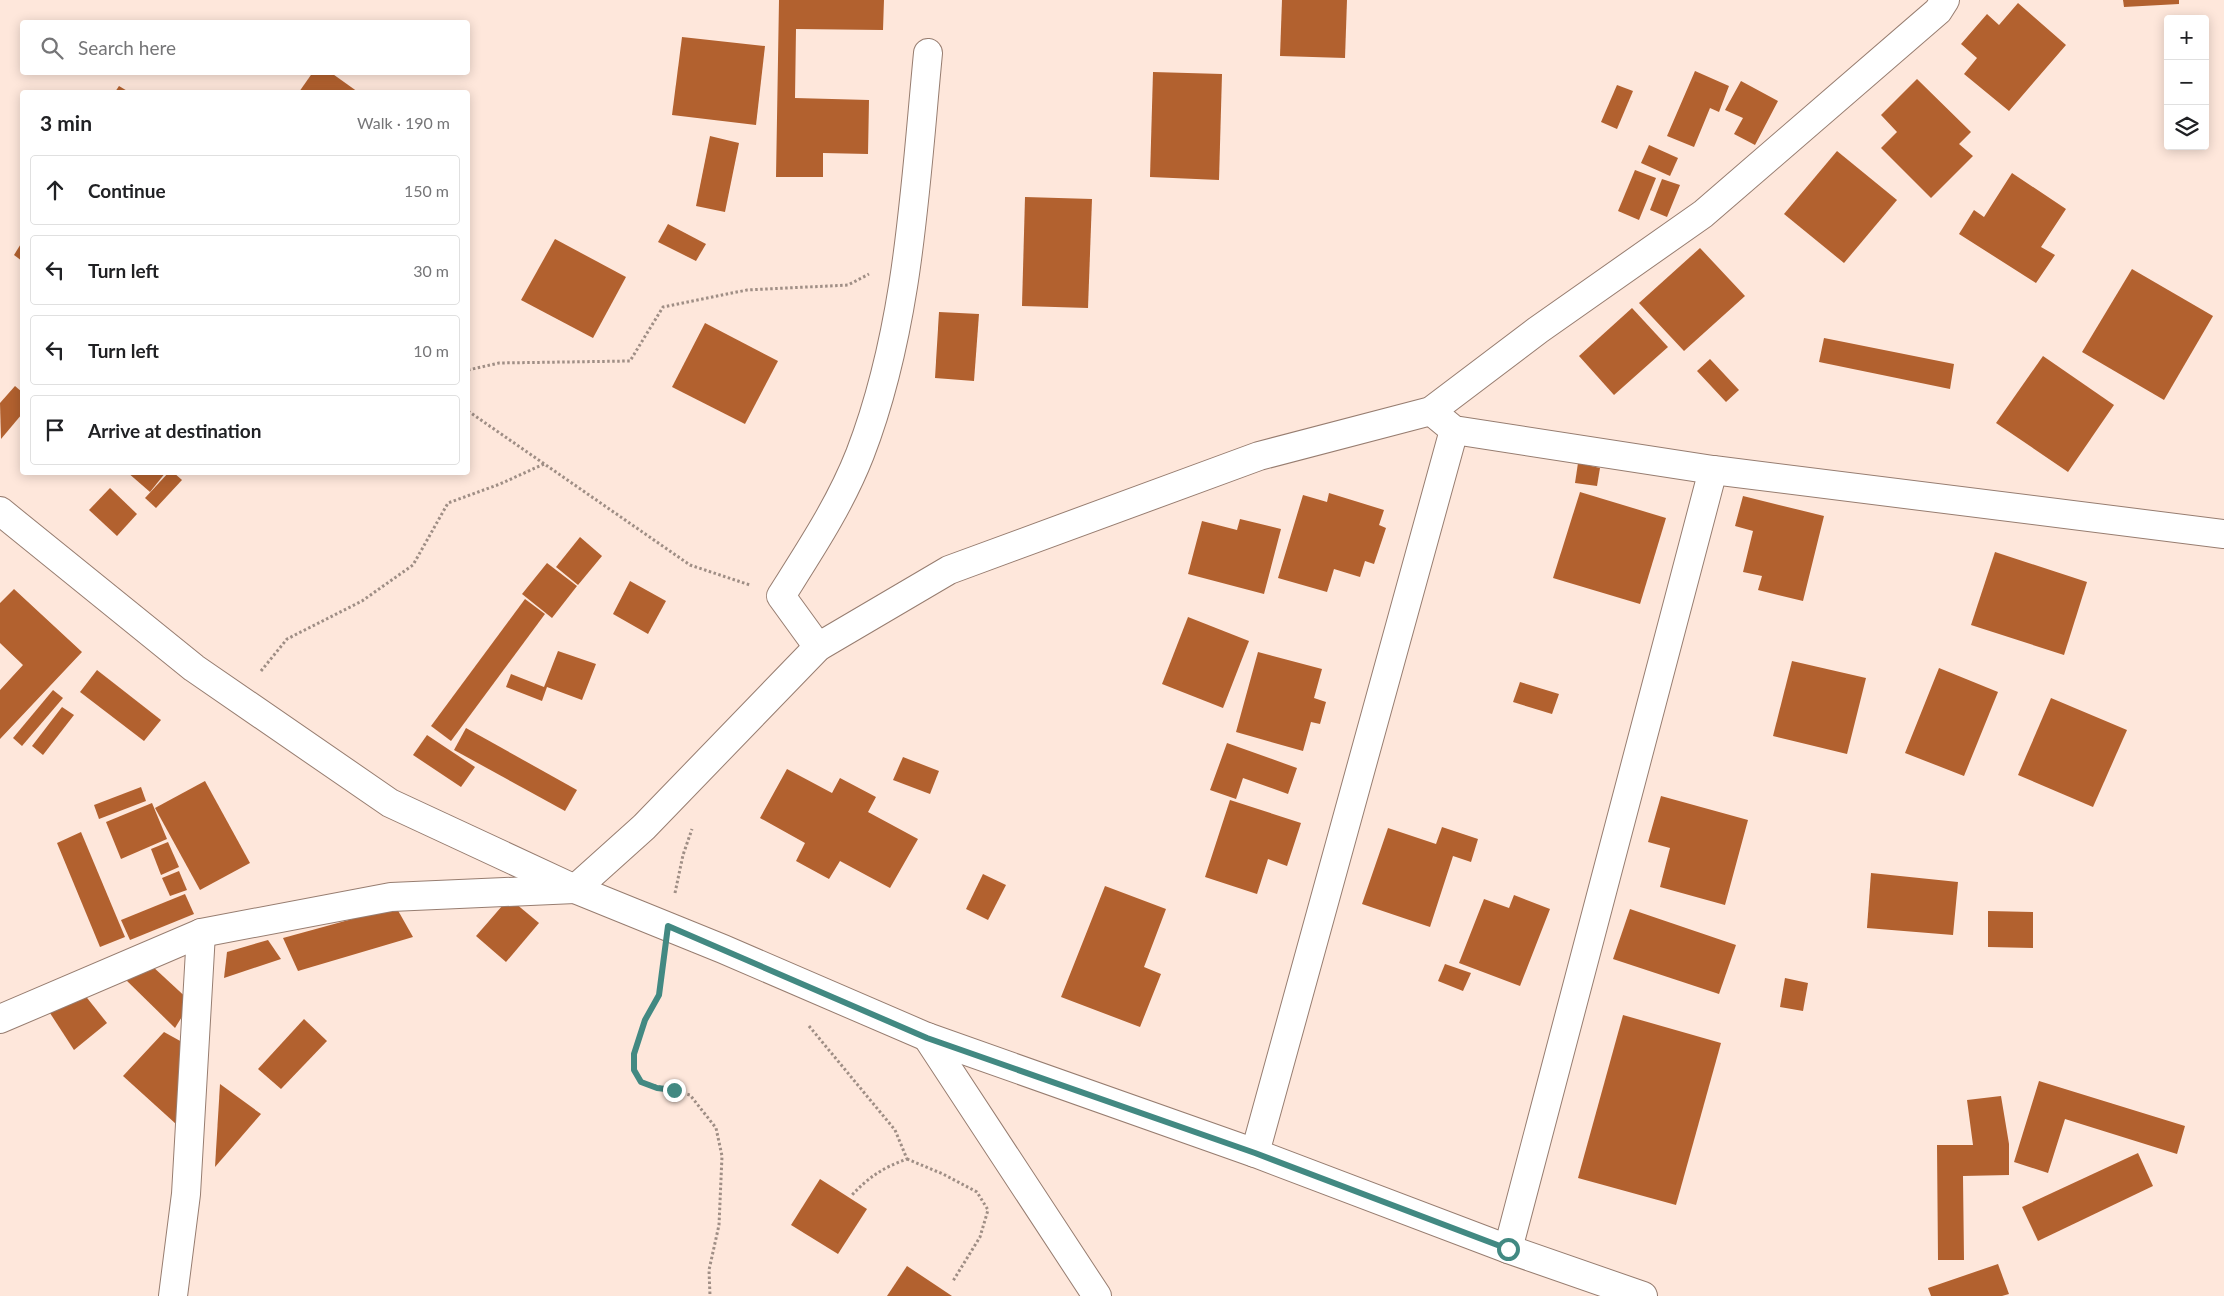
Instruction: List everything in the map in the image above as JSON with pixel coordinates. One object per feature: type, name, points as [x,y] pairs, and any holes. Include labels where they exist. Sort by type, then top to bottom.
[{"type":"street","points":[[0,1019],[202,933],[391,897],[575,889],[644,827],[818,647],[949,570],[1258,456],[1431,411],[1538,330],[1703,214],[1938,11],[1946,0]]},
{"type":"street","points":[[818,647],[781,596],[830,520],[860,454],[885,378],[908,253],[928,53]]},
{"type":"street","points":[[1431,411],[1454,430],[1713,470],[2224,534]]},
{"type":"street","points":[[1255,1153],[1454,430]]},
{"type":"street","points":[[1508,1249],[1713,470]]},
{"type":"street","points":[[0,511],[194,668],[390,803],[575,889],[668,926],[927,1038],[1255,1153],[1508,1249],[1643,1296]]},
{"type":"street","points":[[173,1296],[186,1194],[202,933]]},
{"type":"street","points":[[927,1038],[1097,1296]]},
{"type":"path","points":[[470,370],[499,363],[630,361],[663,307],[747,290],[848,285],[908,253]]},
{"type":"path","points":[[470,412],[690,565],[781,596]]},
{"type":"path","points":[[239,699],[287,639],[362,601],[413,564],[448,503],[500,484],[544,464]]},
{"type":"path","points":[[692,828],[683,855],[668,926],[659,995],[645,1020],[634,1054],[634,1070],[641,1082],[690,1095],[716,1128],[722,1156],[720,1225],[709,1270],[710,1296]]},
{"type":"path","points":[[806,1022],[895,1130],[907,1159],[943,1174],[977,1192],[988,1210],[980,1238],[952,1281]]},
{"type":"path","points":[[851,1196],[869,1177],[907,1159]]},
{"type":"building","points":[[779,0],[884,0],[883,30],[796,29],[795,98],[869,100],[868,154],[823,153],[823,177],[776,177]]},
{"type":"building","points":[[1282,0],[1347,0],[1345,58],[1280,56]]},
{"type":"building","points":[[2123,0],[2179,0],[2179,4],[2124,7]]},
{"type":"building","points":[[2018,3],[2066,45],[2009,111],[1964,74],[1977,58],[1961,44],[1987,14],[1999,25]]},
{"type":"building","points":[[682,37],[765,46],[756,125],[672,115]]},
{"type":"building","points":[[1695,71],[1729,86],[1719,112],[1710,108],[1694,147],[1667,136]]},
{"type":"building","points":[[1153,72],[1222,74],[1219,180],[1150,177]]},
{"type":"building","points":[[311,75],[334,75],[355,90],[300,90]]},
{"type":"building","points":[[1917,79],[1971,132],[1959,144],[1973,156],[1931,198],[1881,148],[1897,132],[1881,115]]},
{"type":"building","points":[[1741,81],[1778,101],[1755,145],[1734,134],[1743,118],[1725,110]]},
{"type":"building","points":[[1617,85],[1633,91],[1617,129],[1601,122]]},
{"type":"building","points":[[119,86],[126,90],[116,90]]},
{"type":"building","points":[[710,136],[739,143],[725,212],[696,206]]},
{"type":"building","points":[[1649,145],[1678,158],[1670,176],[1641,163]]},
{"type":"building","points":[[1837,151],[1897,200],[1844,263],[1784,214]]},
{"type":"building","points":[[1635,170],[1656,178],[1639,220],[1618,211]]},
{"type":"building","points":[[2012,173],[2066,209],[2041,247],[2055,255],[2036,283],[1959,234],[1974,210],[1984,217]]},
{"type":"building","points":[[1662,179],[1680,185],[1667,217],[1650,210]]},
{"type":"building","points":[[1025,197],[1092,199],[1088,308],[1022,306]]},
{"type":"building","points":[[668,224],[706,244],[696,261],[658,242]]},
{"type":"building","points":[[555,239],[626,277],[593,338],[521,300]]},
{"type":"building","points":[[20,245],[20,260],[14,255]]},
{"type":"building","points":[[1700,248],[1745,296],[1684,351],[1639,303]]},
{"type":"building","points":[[2132,269],[2213,316],[2164,400],[2082,352]]},
{"type":"building","points":[[1632,308],[1668,347],[1614,395],[1579,356]]},
{"type":"building","points":[[939,312],[979,314],[974,381],[935,378]]},
{"type":"building","points":[[705,323],[778,361],[745,424],[672,387]]},
{"type":"building","points":[[1824,338],[1954,364],[1950,389],[1819,362]]},
{"type":"building","points":[[2043,356],[2114,405],[2068,472],[1996,423]]},
{"type":"building","points":[[1710,359],[1739,390],[1726,402],[1697,371]]},
{"type":"building","points":[[15,386],[20,390],[20,416],[1,439],[0,403]]},
{"type":"building","points":[[1578,463],[1600,468],[1597,486],[1575,483]]},
{"type":"building","points":[[130,475],[164,475],[150,492]]},
{"type":"building","points":[[166,475],[176,475],[182,480],[156,508],[145,498]]},
{"type":"building","points":[[110,488],[137,514],[117,536],[89,510]]},
{"type":"building","points":[[1580,492],[1666,518],[1640,604],[1553,578]]},
{"type":"building","points":[[1329,493],[1384,510],[1379,525],[1386,528],[1374,564],[1365,561],[1360,577],[1334,569],[1327,592],[1278,578],[1303,495],[1327,502]]},
{"type":"building","points":[[1743,496],[1824,516],[1803,601],[1758,590],[1762,576],[1743,572],[1753,531],[1735,526]]},
{"type":"building","points":[[1240,519],[1281,529],[1264,594],[1188,574],[1202,521],[1237,530]]},
{"type":"building","points":[[580,537],[602,556],[578,585],[556,567]]},
{"type":"building","points":[[1995,552],[2087,582],[2064,655],[1971,625]]},
{"type":"building","points":[[547,563],[577,586],[552,618],[522,594]]},
{"type":"building","points":[[630,581],[666,601],[648,634],[613,614]]},
{"type":"building","points":[[14,589],[82,652],[0,739],[0,690],[23,665],[0,643],[0,603]]},
{"type":"building","points":[[525,599],[545,614],[451,741],[431,726]]},
{"type":"building","points":[[1188,617],[1249,641],[1223,708],[1162,684]]},
{"type":"building","points":[[558,651],[596,664],[582,700],[547,687],[542,701],[506,687],[511,674],[544,687]]},
{"type":"building","points":[[1258,652],[1322,669],[1314,698],[1326,702],[1320,724],[1311,722],[1303,751],[1236,732]]},
{"type":"building","points":[[1792,661],[1866,678],[1847,754],[1773,736]]},
{"type":"building","points":[[1939,668],[1998,692],[1964,776],[1905,753]]},
{"type":"building","points":[[97,670],[161,720],[144,741],[80,692]]},
{"type":"building","points":[[1520,682],[1559,694],[1552,714],[1513,702]]},
{"type":"building","points":[[53,690],[63,698],[22,746],[13,738]]},
{"type":"building","points":[[2051,698],[2127,730],[2093,807],[2018,775]]},
{"type":"building","points":[[62,707],[74,715],[43,755],[32,746]]},
{"type":"building","points":[[466,728],[577,790],[565,811],[454,750]]},
{"type":"building","points":[[427,735],[475,767],[461,787],[413,755]]},
{"type":"building","points":[[1227,743],[1297,768],[1288,794],[1243,778],[1236,799],[1210,790]]},
{"type":"building","points":[[903,757],[939,771],[930,794],[893,780]]},
{"type":"building","points":[[787,769],[832,793],[840,778],[876,797],[868,812],[918,839],[890,888],[840,861],[829,879],[796,861],[805,843],[760,818]]},
{"type":"building","points":[[205,781],[250,863],[200,890],[155,808]]},
{"type":"building","points":[[141,787],[146,801],[99,819],[94,805]]},
{"type":"building","points":[[1661,796],[1748,820],[1725,905],[1660,887],[1670,848],[1648,842]]},
{"type":"building","points":[[1230,800],[1301,823],[1287,866],[1268,859],[1257,894],[1205,877]]},
{"type":"building","points":[[152,803],[167,839],[121,859],[106,822]]},
{"type":"building","points":[[1442,827],[1478,839],[1471,862],[1453,856],[1430,927],[1362,904],[1388,828],[1436,844]]},
{"type":"building","points":[[81,832],[125,937],[100,947],[57,843]]},
{"type":"building","points":[[168,842],[179,867],[161,875],[151,849]]},
{"type":"building","points":[[179,871],[187,890],[170,896],[162,878]]},
{"type":"building","points":[[1871,873],[1958,882],[1953,935],[1867,928]]},
{"type":"building","points":[[983,874],[1006,885],[988,920],[966,909]]},
{"type":"building","points":[[1105,886],[1166,909],[1144,967],[1161,974],[1140,1027],[1061,997]]},
{"type":"building","points":[[185,894],[194,914],[130,940],[121,920]]},
{"type":"building","points":[[1514,895],[1550,909],[1520,986],[1459,963],[1484,899],[1509,908]]},
{"type":"building","points":[[509,898],[539,923],[506,962],[476,936]]},
{"type":"building","points":[[396,907],[413,937],[298,971],[283,938]]},
{"type":"building","points":[[1630,909],[1736,945],[1719,994],[1613,959]]},
{"type":"building","points":[[1988,911],[2033,912],[2033,948],[1988,947]]},
{"type":"building","points":[[268,940],[281,959],[224,978],[227,952]]},
{"type":"building","points":[[1445,964],[1471,973],[1463,991],[1438,981]]},
{"type":"building","points":[[151,965],[191,1002],[175,1028],[124,978]]},
{"type":"building","points":[[1785,978],[1808,983],[1803,1011],[1780,1007]]},
{"type":"building","points":[[80,989],[107,1023],[74,1050],[48,1010]]},
{"type":"building","points":[[1623,1015],[1721,1043],[1676,1205],[1578,1178]]},
{"type":"building","points":[[304,1019],[327,1041],[281,1089],[258,1069]]},
{"type":"building","points":[[164,1032],[182,1042],[176,1124],[123,1076]]},
{"type":"building","points":[[2039,1081],[2185,1126],[2177,1154],[2065,1119],[2048,1173],[2014,1162]]},
{"type":"building","points":[[220,1084],[261,1114],[215,1167]]},
{"type":"building","points":[[2001,1096],[2009,1144],[2009,1175],[1963,1176],[1964,1260],[1938,1260],[1937,1145],[1973,1145],[1967,1100]]},
{"type":"building","points":[[2138,1153],[2153,1186],[2038,1241],[2022,1207]]},
{"type":"building","points":[[820,1179],[867,1209],[838,1254],[791,1225]]},
{"type":"building","points":[[1998,1264],[2009,1294],[2002,1296],[1931,1296],[1928,1288]]},
{"type":"building","points":[[907,1266],[952,1296],[887,1296]]},
{"type":"route","points":[[674,1090],[657,1088],[641,1082],[634,1070],[634,1054],[645,1020],[659,995],[668,926],[927,1038],[1255,1153],[1508,1249]]}]
